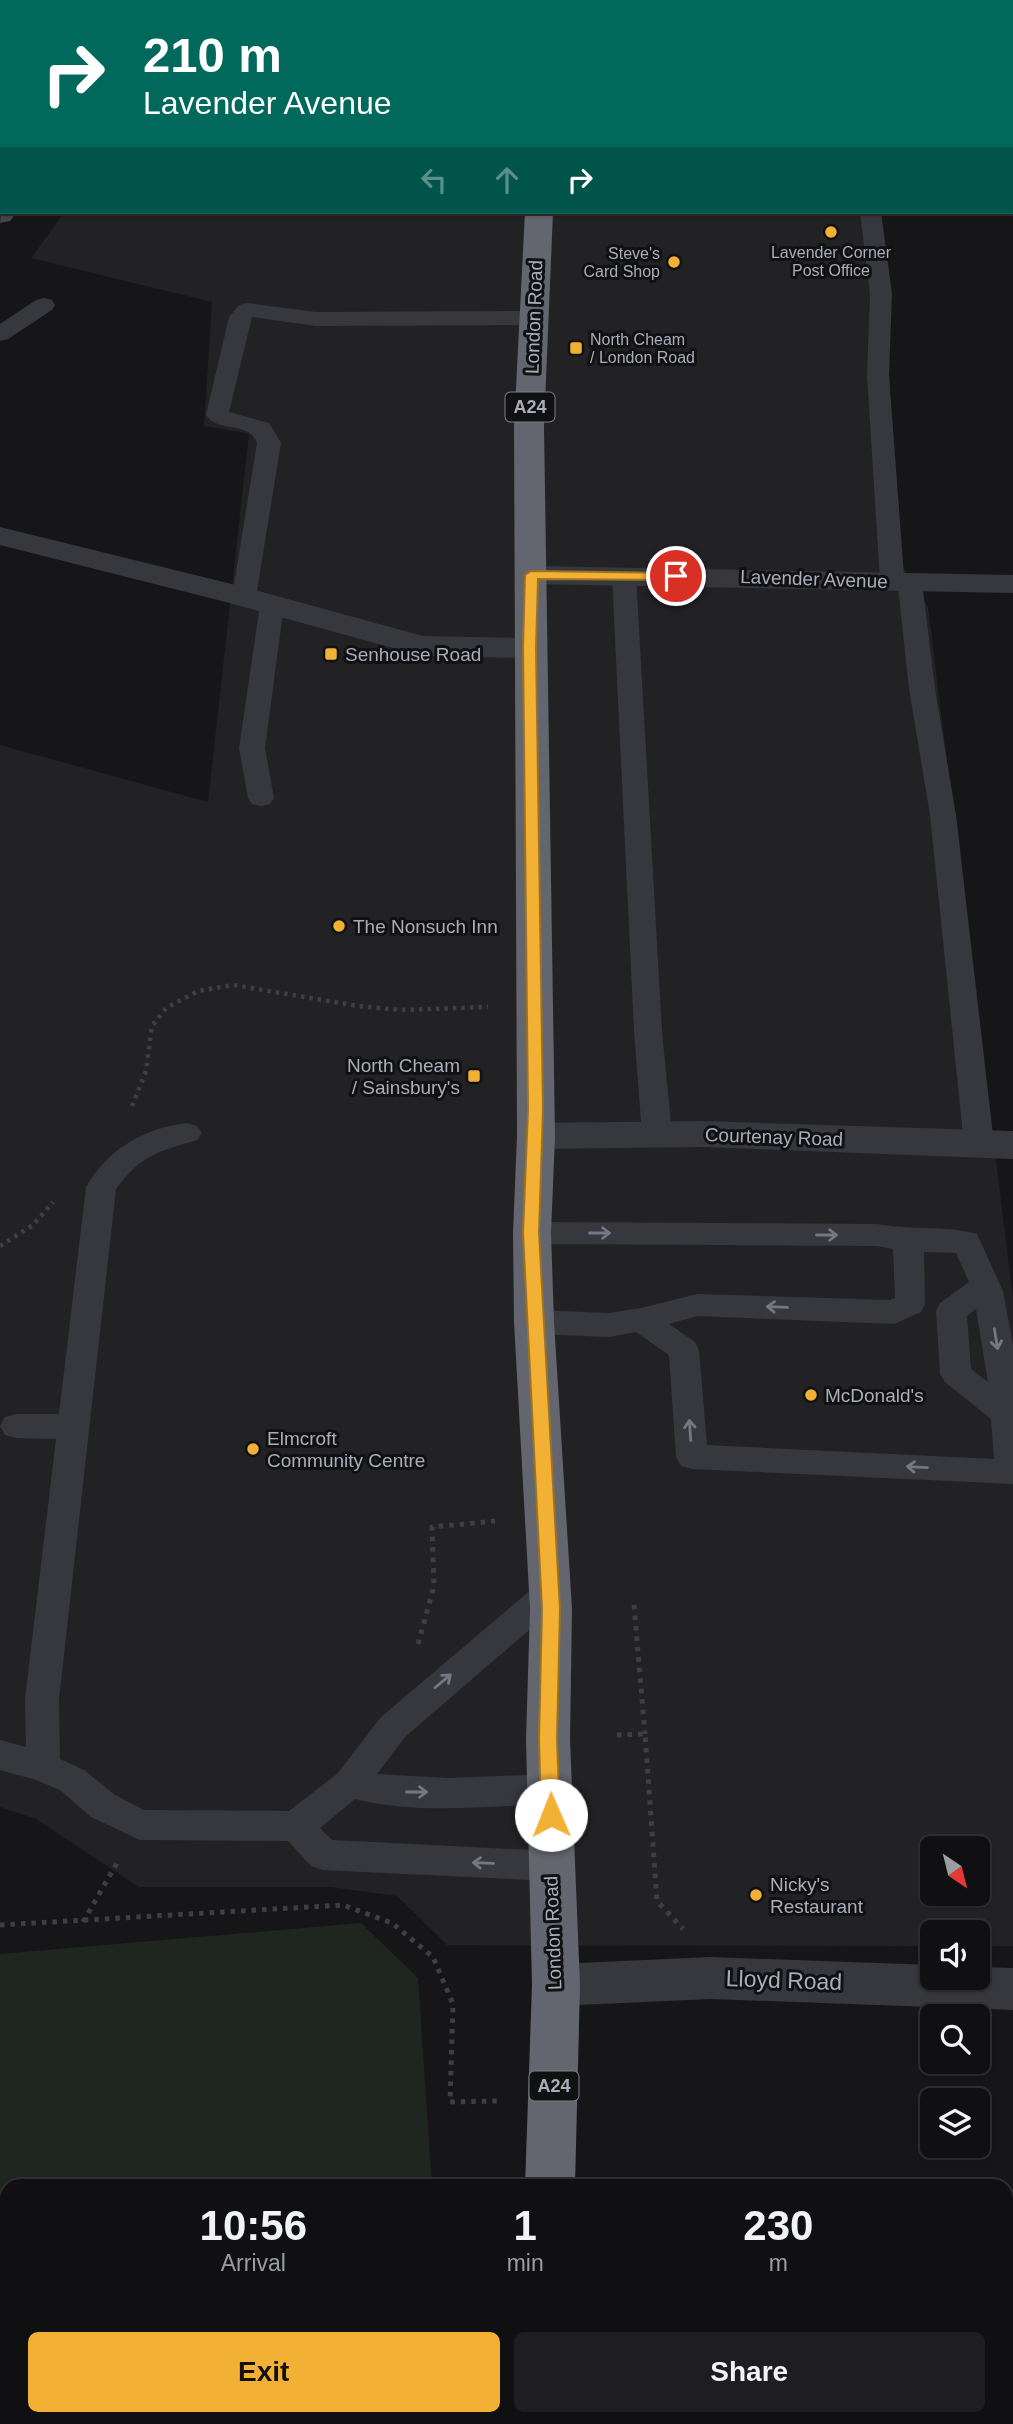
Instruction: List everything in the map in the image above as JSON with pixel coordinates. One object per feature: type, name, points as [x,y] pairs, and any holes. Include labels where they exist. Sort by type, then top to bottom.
[{"type":"highway","name":"London Road","points":[[539,214],[529,427],[529,648],[536,1136],[531,1233],[551,1592],[548,1739],[556,1985],[550,2179]]},
{"type":"street","points":[[0,536],[258,601],[422,646],[529,648]]},
{"type":"street","name":"Lavender Avenue","points":[[531,575],[1013,584]]},
{"type":"street","name":"Courtenay Road","points":[[536,1136],[657,1134],[996,1145]]},
{"type":"street","name":"Lloyd Road","points":[[556,1985],[711,1978],[1013,1989]]},
{"type":"lane","points":[[870,214],[881,294],[878,375],[901,582],[922,689],[996,1145]]},
{"type":"lane","points":[[0,334],[44,305]]},
{"type":"lane","points":[[261,798],[252,748],[258,601],[269,443],[267,432],[258,425],[223,419],[217,415],[240,317],[247,310],[316,319],[534,318]]},
{"type":"lane","points":[[624,576],[648,1031],[657,1134]]},
{"type":"lane","points":[[43,1767],[43,1699],[101,1187],[97,1170],[149,1143],[187,1133]]},
{"type":"lane","points":[[531,1233],[877,1235],[903,1240],[966,1242],[986,1285],[1001,1369],[1011,1472],[692,1457],[684,1350],[641,1320]]},
{"type":"lane","points":[[534,1322],[609,1325],[641,1320],[697,1304],[894,1312],[910,1304],[909,1251],[903,1240]]},
{"type":"lane","points":[[986,1285],[951,1311],[956,1374],[1006,1413]]},
{"type":"lane","points":[[16,1426],[75,1427]]},
{"type":"lane","points":[[0,1755],[43,1767],[72,1780],[103,1806],[140,1825],[296,1826],[350,1783],[393,1727],[551,1592]]},
{"type":"lane","points":[[350,1783],[372,1790],[417,1792],[550,1789]]},
{"type":"lane","points":[[296,1826],[323,1855],[551,1866]]},
{"type":"path","points":[[0,1246],[33,1225],[97,1170],[133,1105],[147,1063],[151,1029],[159,1014],[175,1002],[198,992],[233,985],[358,1006],[401,1010],[535,1006]]},
{"type":"path","points":[[413,1656],[435,1590],[437,1569],[432,1527],[545,1516]]},
{"type":"path","points":[[634,1605],[657,1901],[693,1940],[711,1978]]},
{"type":"path","points":[[617,1735],[645,1734]]},
{"type":"path","points":[[82,1922],[140,1825]]},
{"type":"path","points":[[0,1925],[343,1905],[392,1923],[433,1957],[453,2004],[450,2102],[553,2100]]},
{"type":"shaded area","points":[[64,214],[882,214],[897,557],[928,607],[1013,1298],[1013,1946],[990,1946],[990,1920],[920,1920],[920,1946],[447,1945],[397,1896],[330,1887],[139,1887],[36,1819],[0,1807],[0,745],[208,802],[249,434],[204,426],[212,302],[31,258]]},
{"type":"shaded area","points":[[361,1923],[418,1978],[432,2179],[0,2179],[0,1954]]},
{"type":"place","name":"Lavender Corner Post Office","points":[[831,232]]},
{"type":"place","name":"Steve's Card Shop","points":[[674,262]]},
{"type":"place","name":"North Cheam / London Road","points":[[576,348]]},
{"type":"place","name":"Senhouse Road","points":[[331,654]]},
{"type":"place","name":"The Nonsuch Inn","points":[[339,926]]},
{"type":"place","name":"North Cheam / Sainsbury's","points":[[474,1076]]},
{"type":"place","name":"McDonald's","points":[[811,1395]]},
{"type":"place","name":"Elmcroft Community Centre","points":[[253,1449]]},
{"type":"place","name":"Nicky's Restaurant","points":[[756,1895]]},
{"type":"route","points":[[551,1815],[548,1739],[551,1609],[531,1233],[536,1136],[529,648],[531,575],[676,576]]}]
